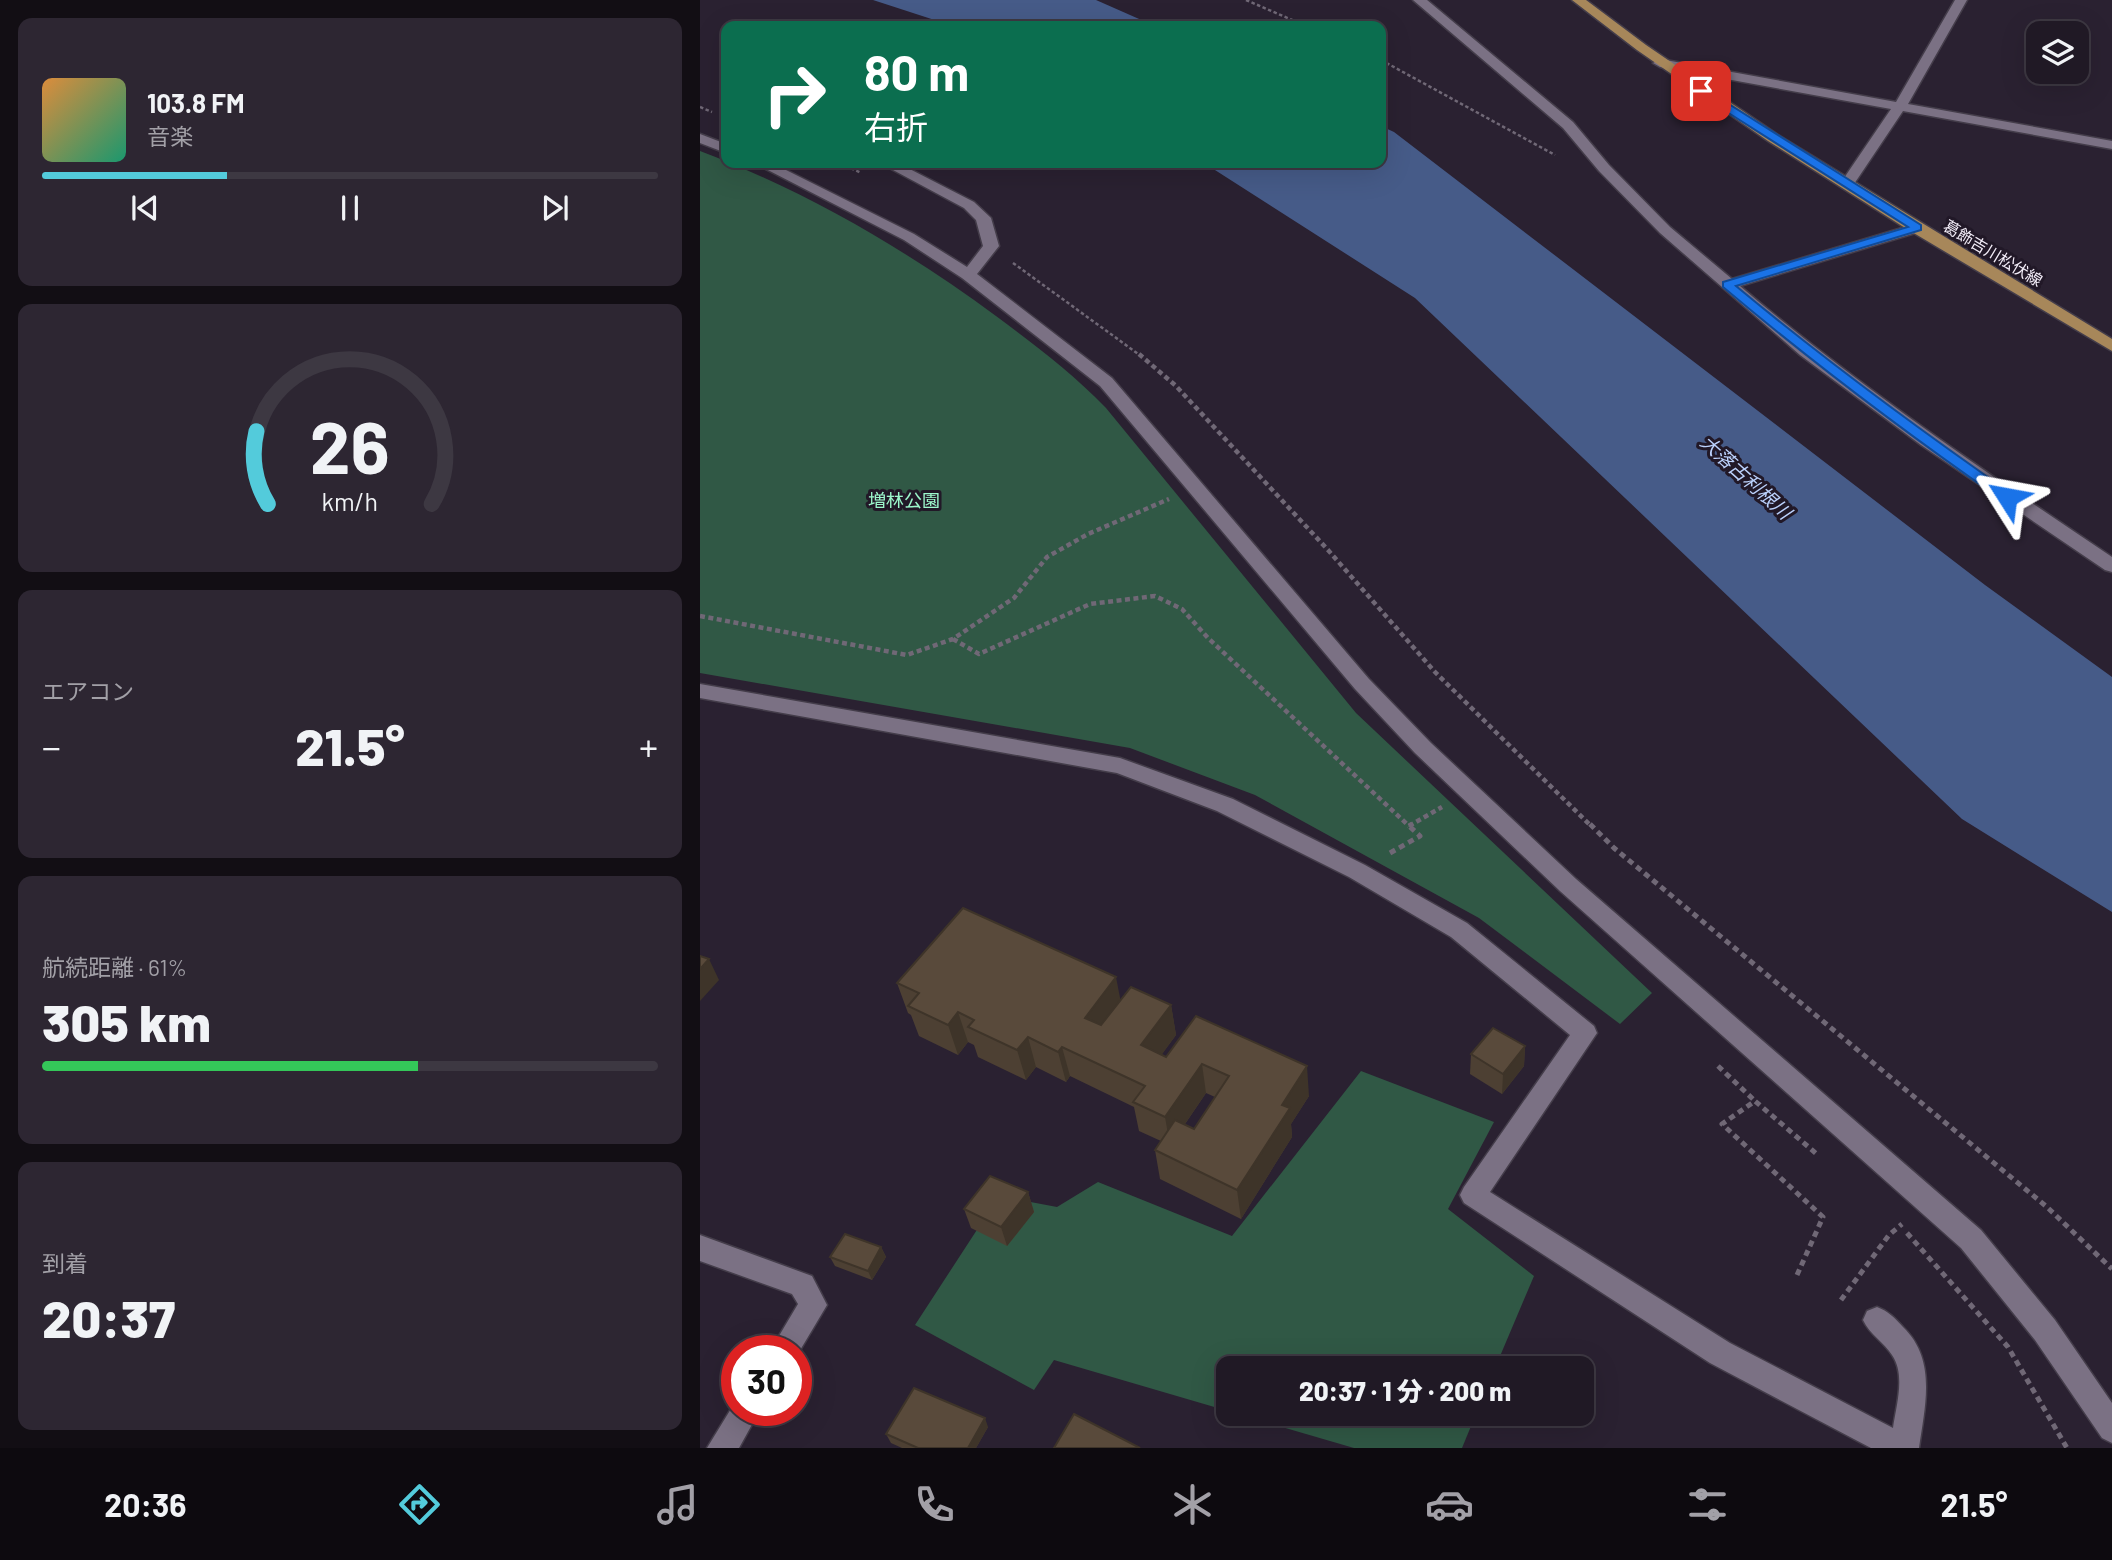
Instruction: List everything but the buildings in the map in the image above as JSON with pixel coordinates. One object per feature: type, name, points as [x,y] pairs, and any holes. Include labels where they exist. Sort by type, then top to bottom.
[{"type":"main road","name":"葛飾吉川松伏線","points":[[1578,0],[1660,63],[1917,228],[2112,346]]},
{"type":"street","points":[[1419,0],[1568,125],[1604,168],[1665,230],[1807,352],[1927,441],[2112,566]]},
{"type":"street","points":[[1847,184],[1900,106],[1961,0]]},
{"type":"street","points":[[1660,63],[2112,145]]},
{"type":"street","points":[[700,138],[721,147]]},
{"type":"street","points":[[771,168],[909,237],[968,275],[1106,382],[1362,684],[1423,748],[1568,885],[1971,1239],[2045,1330],[2112,1427]]},
{"type":"street","points":[[897,168],[969,205],[983,218],[991,246],[968,275]]},
{"type":"street","points":[[1728,285],[1917,228]]},
{"type":"street","points":[[700,691],[1120,766],[1225,805],[1357,871],[1460,930],[1585,1033],[1473,1195],[1720,1353],[1903,1448],[1914,1384],[1906,1349],[1877,1320]]},
{"type":"street","points":[[700,1248],[802,1285],[813,1305],[794,1335]]},
{"type":"street","points":[[722,1448],[736,1426]]},
{"type":"path","points":[[1245,0],[1294,21]]},
{"type":"path","points":[[1386,63],[1558,158],[1604,168]]},
{"type":"path","points":[[851,168],[864,174]]},
{"type":"path","points":[[991,246],[1135,350],[1175,386],[1328,550],[1435,672],[1614,848],[2047,1207],[2112,1269]]},
{"type":"path","points":[[700,616],[907,655],[953,639],[1014,598],[1047,557],[1088,534],[1196,488]]},
{"type":"path","points":[[953,639],[979,654],[1090,604],[1156,596],[1182,609],[1208,638],[1420,836],[1357,871]]},
{"type":"path","points":[[1797,1275],[1823,1217],[1722,1124],[1755,1101],[1828,1163]]},
{"type":"path","points":[[1841,1300],[1889,1235],[1929,1202]]},
{"type":"path","points":[[1890,1217],[2008,1347],[2067,1448]]},
{"type":"green space","name":"増林公園","points":[[700,151],[721,160],[721,168],[741,168],[778,184],[890,244],[996,316],[1080,383],[1106,408],[1356,713],[1652,993],[1620,1024],[1479,918],[1255,795],[1130,748],[700,673]]},
{"type":"green space","points":[[1361,1071],[1494,1122],[1448,1209],[1534,1276],[1500,1356],[1216,1356],[1216,1407],[1054,1360],[1034,1390],[915,1325],[999,1196],[1057,1207],[1098,1182],[1232,1236]]},
{"type":"green space","points":[[1279,1426],[1471,1426],[1462,1448],[1354,1448]]},
{"type":"water","points":[[873,0],[1096,0],[1144,21],[938,21]]},
{"type":"water","name":"大落古利根川","points":[[1386,128],[1394,132],[1985,585],[2112,677],[2112,912],[1962,819],[1415,298],[1212,168],[1386,168]]},
{"type":"route","points":[[1701,91],[1917,228],[1728,285],[1807,352],[2007,497]]}]
